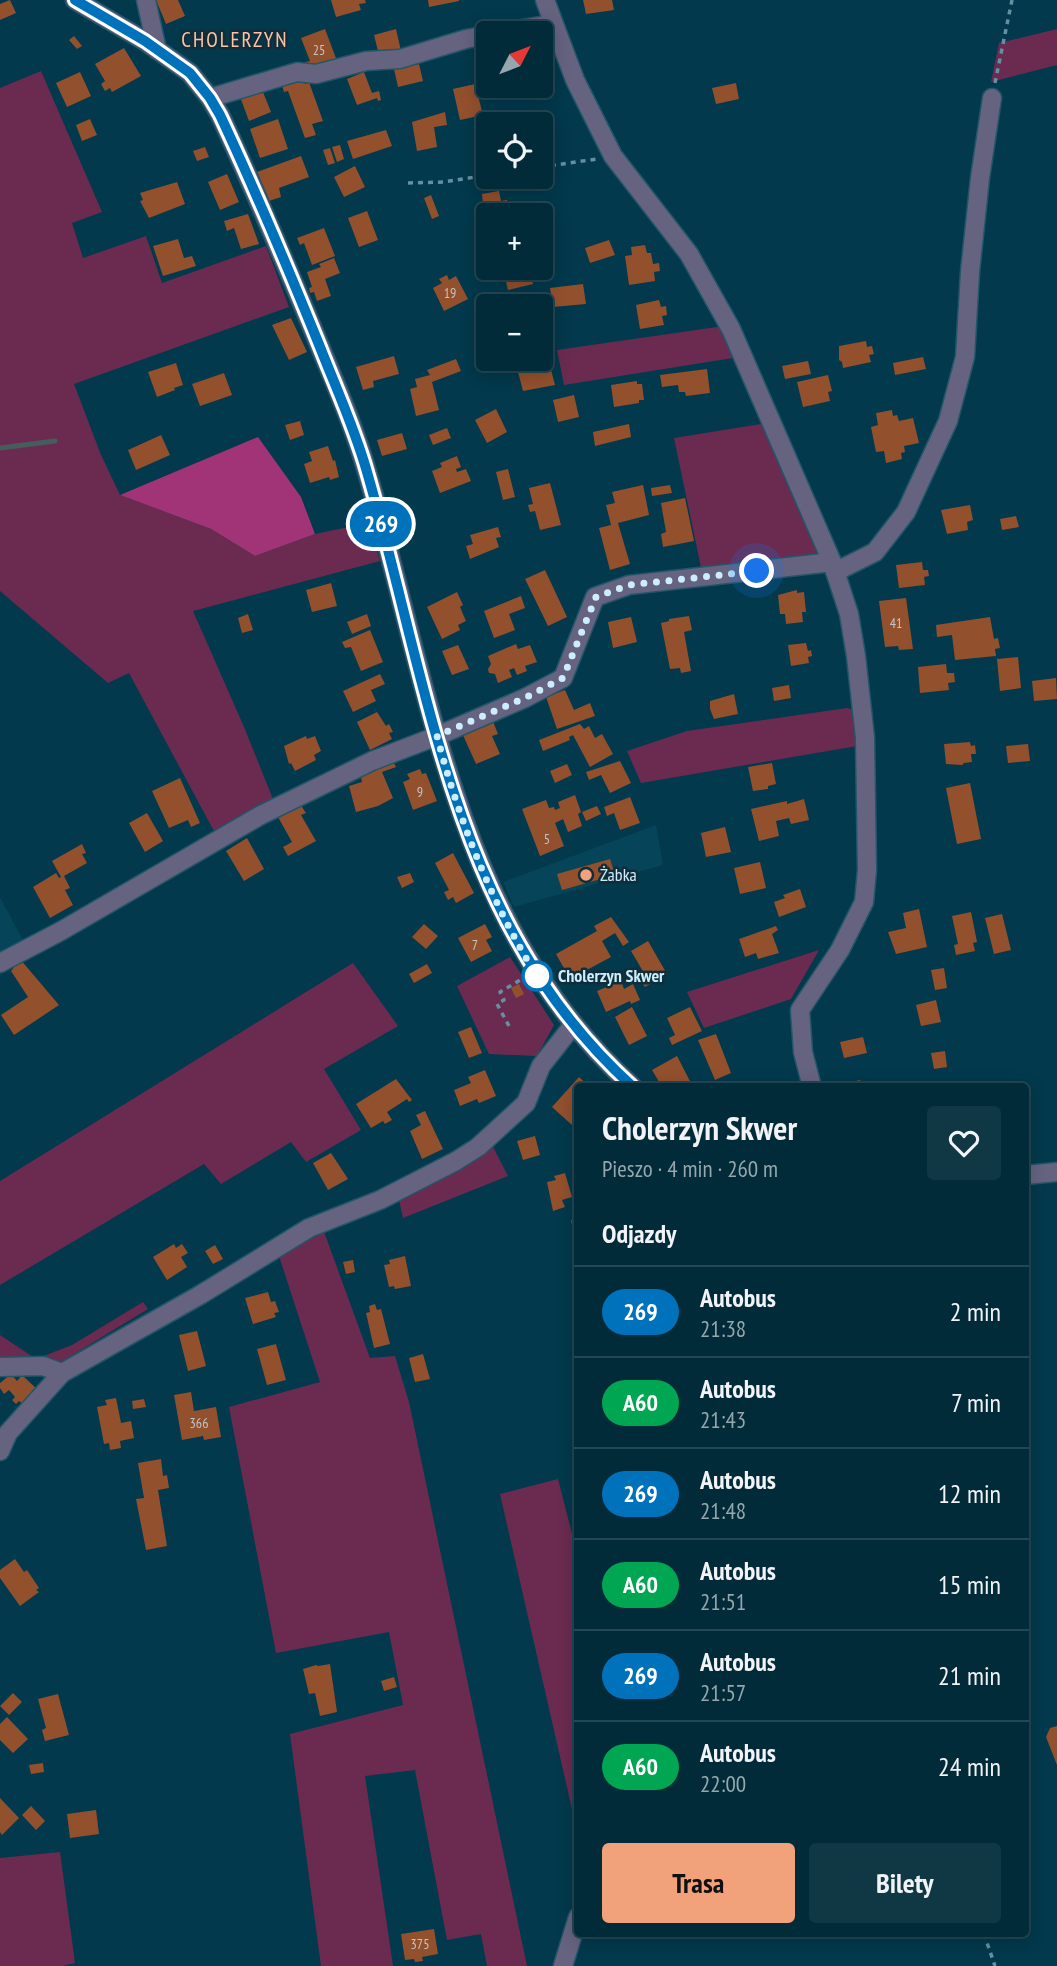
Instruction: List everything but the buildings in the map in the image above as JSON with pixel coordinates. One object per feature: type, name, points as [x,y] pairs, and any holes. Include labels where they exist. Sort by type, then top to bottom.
[{"type":"street","points":[[75,0],[145,41],[190,73],[210,98],[274,233],[356,437],[391,556],[458,807],[491,891],[533,969],[574,1024],[630,1083]]},
{"type":"street","points":[[146,0],[157,50]]},
{"type":"street","points":[[545,0],[552,21]]},
{"type":"street","points":[[553,24],[575,80],[613,156],[689,254],[732,329],[834,567],[849,614],[866,738],[867,870],[864,902],[840,950],[800,1010],[803,1052],[811,1083]]},
{"type":"street","points":[[210,98],[297,72],[316,74],[366,61],[400,59],[476,37]]},
{"type":"street","points":[[0,963],[61,931],[261,815],[372,761],[525,698],[563,678],[596,597],[629,585],[834,567],[875,552],[906,512],[948,421],[965,356],[970,272],[992,99]]},
{"type":"street","points":[[0,1451],[8,1433],[62,1373],[200,1295],[309,1228],[380,1200],[478,1147],[526,1103],[541,1066],[574,1024]]},
{"type":"street","points":[[1029,1175],[1057,1172]]},
{"type":"street","points":[[0,1367],[43,1366],[62,1373]]},
{"type":"street","points":[[564,1966],[574,1931]]},
{"type":"path","points":[[992,99],[1012,0]]},
{"type":"path","points":[[553,165],[613,156]]},
{"type":"path","points":[[408,183],[443,182],[476,177]]},
{"type":"path","points":[[509,1026],[498,1004],[504,1000],[500,992],[527,976]]},
{"type":"path","points":[[986,1937],[995,1966]]},
{"type":"shaded area","points":[[1057,29],[1057,65],[991,82],[999,43]]},
{"type":"shaded area","points":[[41,71],[102,212],[72,223],[83,258],[146,236],[162,283],[266,246],[289,307],[74,384],[101,455],[120,495],[211,529],[255,556],[315,534],[368,523],[380,561],[193,611],[273,799],[215,833],[129,673],[108,683],[0,591],[0,88]]},
{"type":"shaded area","points":[[724,326],[739,357],[564,385],[557,350]]},
{"type":"shaded area","points":[[767,423],[820,551],[818,559],[702,572],[674,438]]},
{"type":"shaded area","points":[[258,437],[301,497],[315,534],[255,556],[211,529],[120,495]]},
{"type":"shaded area","points":[[847,708],[855,710],[857,746],[641,783],[627,751],[687,731]]},
{"type":"shaded area","points":[[656,825],[663,865],[514,907],[503,882]]},
{"type":"shaded area","points":[[0,897],[24,942],[0,956]]},
{"type":"shaded area","points":[[819,950],[791,999],[704,1028],[687,992]]},
{"type":"shaded area","points":[[510,957],[554,1025],[537,1056],[489,1054],[457,986]]},
{"type":"shaded area","points":[[353,963],[398,1026],[324,1069],[361,1130],[306,1162],[291,1142],[221,1184],[204,1164],[0,1285],[0,1181]]},
{"type":"shaded area","points":[[491,1143],[508,1176],[403,1218],[399,1200],[468,1160]]},
{"type":"shaded area","points":[[323,1229],[370,1358],[395,1356],[409,1402],[527,1966],[487,1966],[481,1934],[447,1940],[415,1770],[365,1776],[393,1966],[321,1966],[290,1734],[403,1705],[389,1632],[276,1653],[229,1407],[320,1382],[278,1253]]},
{"type":"shaded area","points":[[143,1302],[148,1309],[61,1362],[36,1359],[72,1345]]},
{"type":"shaded area","points":[[0,1335],[36,1359],[0,1361]]},
{"type":"shaded area","points":[[558,1479],[574,1541],[574,1818],[500,1494]]},
{"type":"shaded area","points":[[60,1852],[75,1963],[62,1966],[0,1966],[0,1858]]},
{"type":"waterway","points":[[0,448],[55,441]]},
{"type":"bus line","name":"269","points":[[75,0],[145,41],[190,73],[220,115],[274,233],[356,437],[391,556],[442,755],[458,807],[487,882],[538,978],[574,1024],[629,1083]]},
{"type":"place","name":"Żabka","points":[[586,875]]},
{"type":"place","name":"Cholerzyn Skwer","points":[[537,976]]},
{"type":"district","name":"CHOLERZYN","points":[[235,40]]},
{"type":"route","points":[[537,976],[538,978],[487,882],[458,807],[437,736],[525,698],[563,678],[596,597],[629,585],[757,571]]}]
